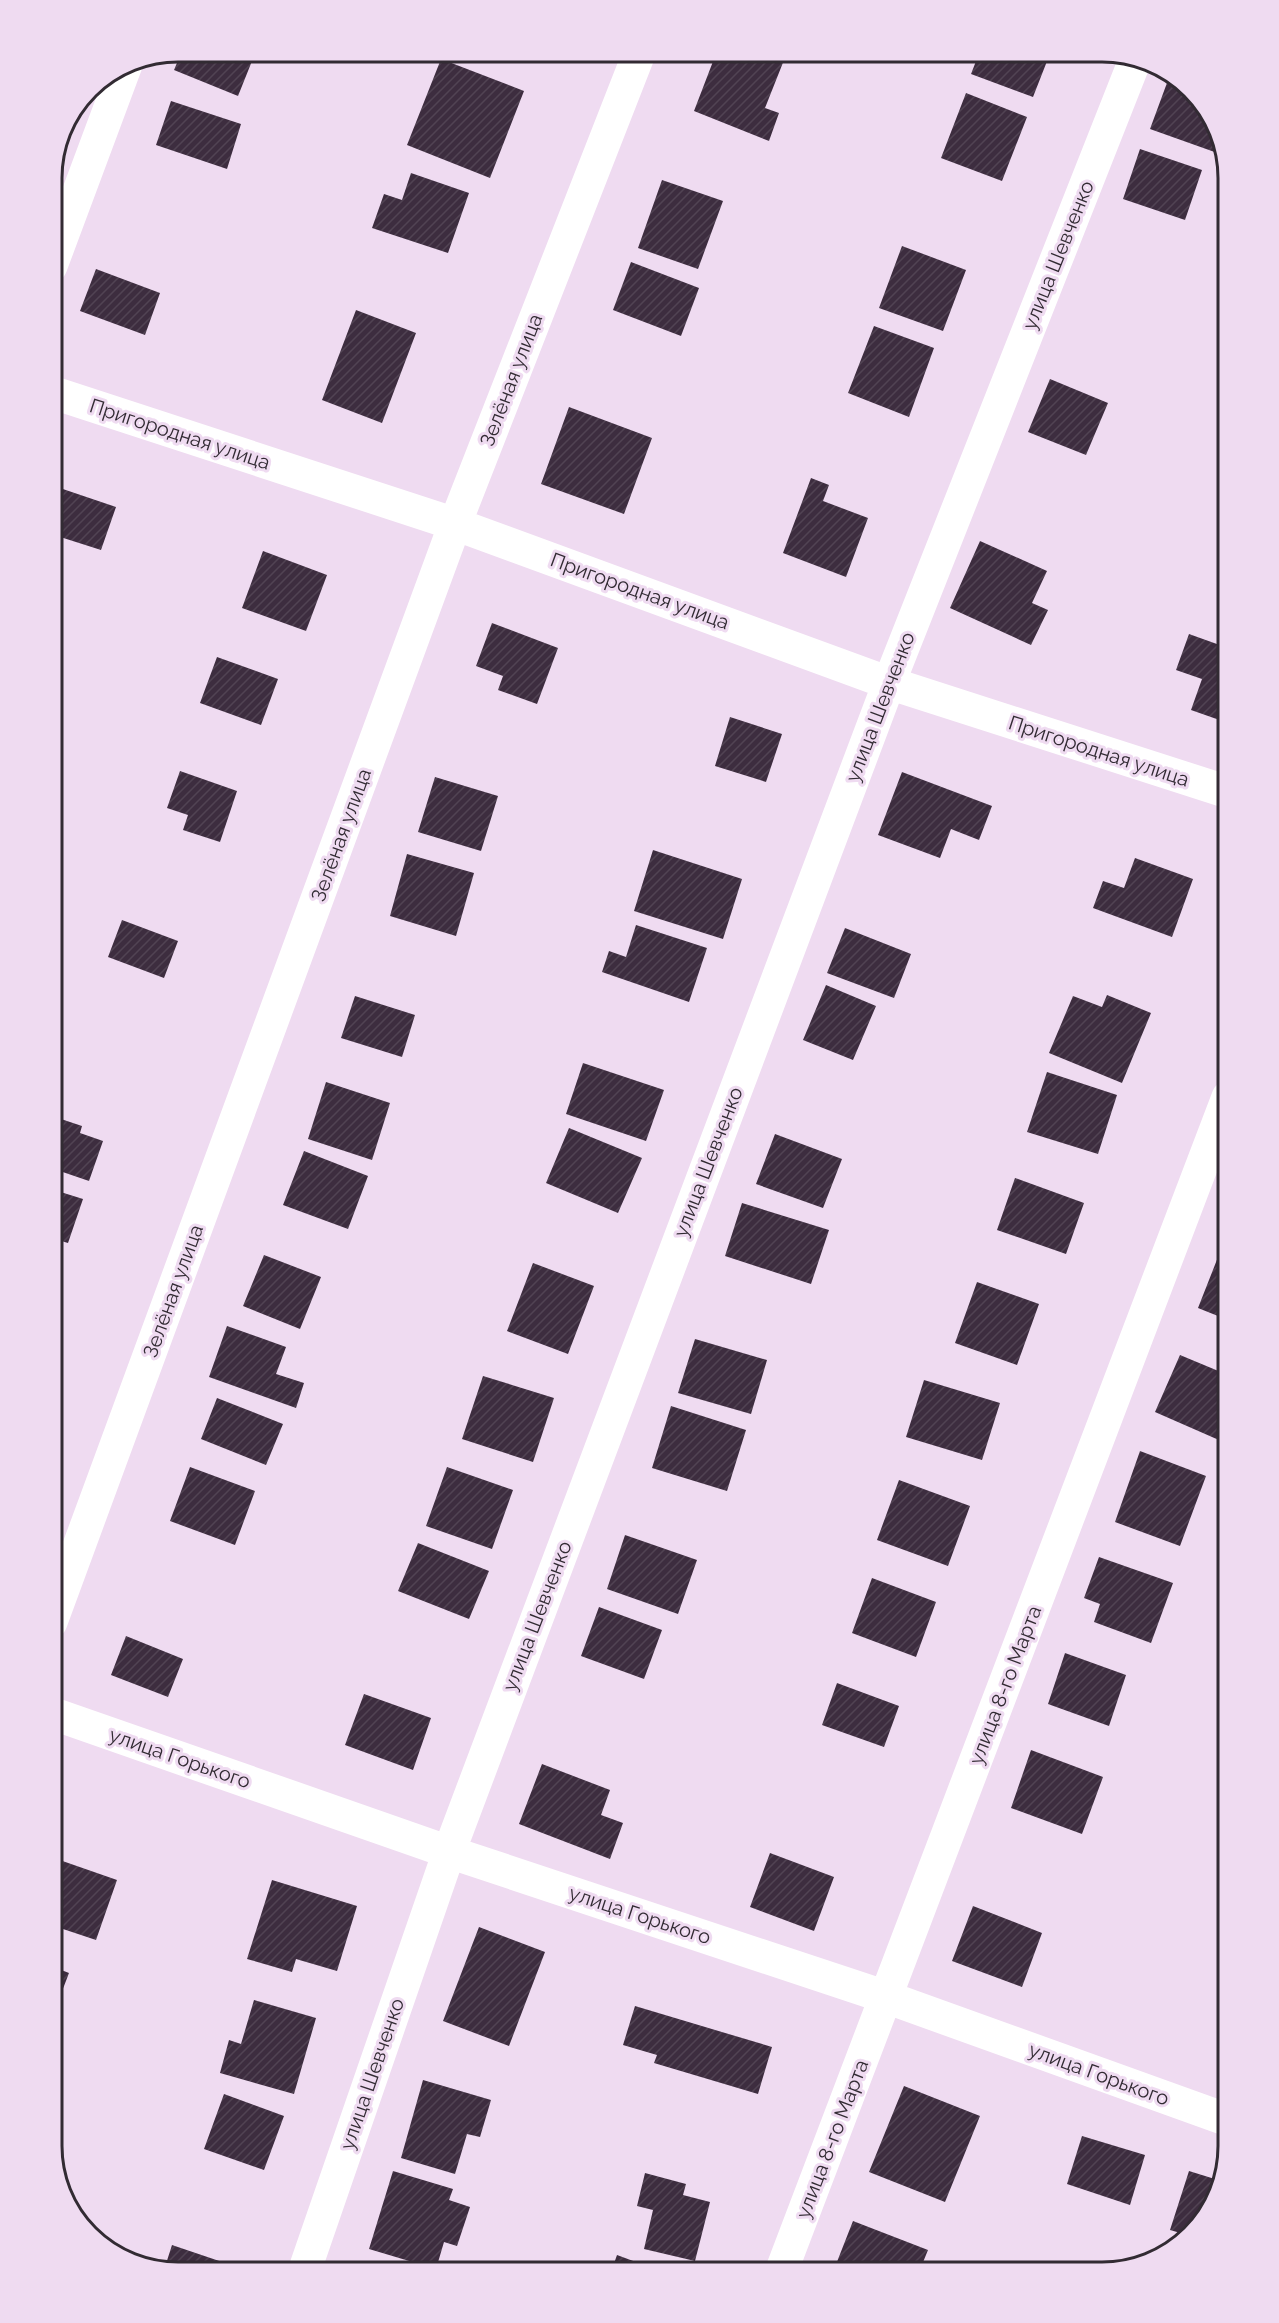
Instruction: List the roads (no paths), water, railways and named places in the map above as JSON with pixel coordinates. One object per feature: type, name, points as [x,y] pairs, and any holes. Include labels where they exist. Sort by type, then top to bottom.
[{"type":"street","name":"Зелёная улица","points":[[62,1592],[455,524],[635,62]]},
{"type":"street","name":"улица Шевченко","points":[[308,2261],[449,1851],[889,683],[1133,66]]},
{"type":"street","points":[[62,237],[123,75]]},
{"type":"street","name":"Пригородная улица","points":[[62,396],[455,524],[889,683],[1217,788]]},
{"type":"street","name":"улица 8-го Марта","points":[[785,2262],[1217,1126]]},
{"type":"street","name":"улица Горького","points":[[62,1717],[449,1851],[886,1997],[1217,2116]]}]
